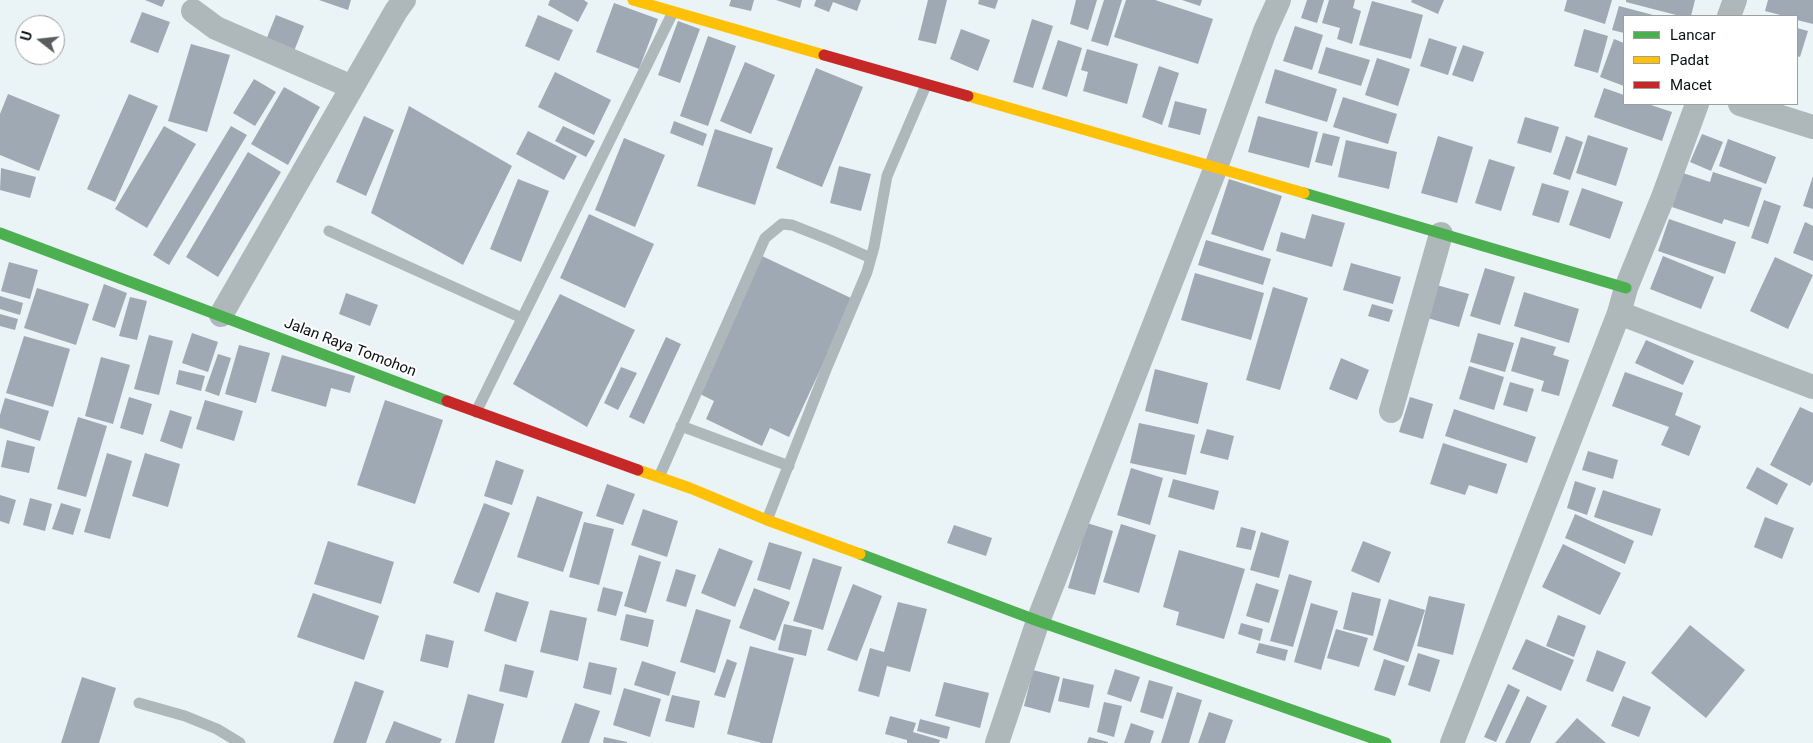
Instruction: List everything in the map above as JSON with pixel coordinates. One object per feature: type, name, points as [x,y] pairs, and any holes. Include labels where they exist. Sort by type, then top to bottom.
[{"type":"main road","points":[[633,0],[1216,167],[1626,288]]},
{"type":"main road","name":"Jalan Raya Tomohon","points":[[0,233],[221,314],[476,412],[690,488],[767,520],[1038,622],[1386,743]]},
{"type":"street","points":[[221,314],[404,0]]},
{"type":"street","points":[[997,743],[1038,622],[1216,167],[1265,31],[1279,0]]},
{"type":"street","points":[[1729,15],[1735,0]]},
{"type":"street","points":[[193,11],[216,28],[352,87]]},
{"type":"street","points":[[1452,743],[1619,313],[1626,288],[1697,105]]},
{"type":"street","points":[[1743,105],[1813,127]]},
{"type":"street","points":[[1391,411],[1441,234]]},
{"type":"street","points":[[1619,313],[1813,387]]},
{"type":"lane","points":[[476,412],[673,12]]},
{"type":"lane","points":[[767,520],[867,272],[887,176],[926,85]]},
{"type":"lane","points":[[659,477],[765,238],[782,224],[792,225],[871,258]]},
{"type":"lane","points":[[330,231],[522,318]]},
{"type":"lane","points":[[681,426],[789,466]]},
{"type":"lane","points":[[139,703],[184,716],[216,729],[240,743]]},
{"type":"building","points":[[145,0],[165,0],[162,7]]},
{"type":"building","points":[[319,0],[351,0],[348,10]]},
{"type":"building","points":[[550,0],[584,0],[588,3],[578,22],[548,5]]},
{"type":"building","points":[[731,0],[754,0],[751,11],[729,6]]},
{"type":"building","points":[[776,0],[802,0],[800,8]]},
{"type":"building","points":[[816,0],[861,0],[857,11],[833,2],[829,12],[814,6]]},
{"type":"building","points":[[928,0],[947,0],[936,44],[918,40]]},
{"type":"building","points":[[979,0],[998,0],[995,9],[978,4]]},
{"type":"building","points":[[1076,0],[1097,0],[1088,30],[1070,24]]},
{"type":"building","points":[[1104,0],[1122,0],[1108,46],[1091,41]]},
{"type":"building","points":[[1126,0],[1155,0],[1213,19],[1198,64],[1114,37]]},
{"type":"building","points":[[1182,0],[1202,0],[1200,6]]},
{"type":"building","points":[[1307,0],[1324,0],[1317,23],[1301,18]]},
{"type":"building","points":[[1329,0],[1355,0],[1353,8],[1361,11],[1352,44],[1337,39],[1340,28],[1322,23]]},
{"type":"building","points":[[1412,0],[1444,0],[1438,14],[1411,2]]},
{"type":"building","points":[[1567,0],[1612,0],[1605,24],[1564,11]]},
{"type":"building","points":[[1626,0],[1695,0],[1691,15],[1676,15],[1626,2]]},
{"type":"building","points":[[1768,0],[1813,0],[1813,24],[1798,20],[1798,15],[1780,15],[1765,11]]},
{"type":"building","points":[[1372,1],[1423,15],[1411,59],[1359,45]]},
{"type":"building","points":[[614,3],[658,19],[639,69],[596,52]]},
{"type":"building","points":[[1619,6],[1653,15],[1623,15],[1623,33],[1612,30]]},
{"type":"building","points":[[142,12],[170,22],[158,53],[130,42]]},
{"type":"building","points":[[276,15],[304,26],[292,56],[264,45]]},
{"type":"building","points":[[538,15],[573,30],[559,61],[525,46]]},
{"type":"building","points":[[1032,19],[1053,26],[1033,88],[1013,82]]},
{"type":"building","points":[[678,21],[700,29],[680,83],[658,75]]},
{"type":"building","points":[[1295,26],[1323,35],[1312,70],[1283,61]]},
{"type":"building","points":[[1798,28],[1808,31],[1800,57],[1798,56]]},
{"type":"building","points":[[961,29],[990,40],[978,71],[950,59]]},
{"type":"building","points":[[1584,29],[1608,36],[1598,73],[1574,66]]},
{"type":"building","points":[[708,36],[736,46],[708,126],[680,116]]},
{"type":"building","points":[[1429,38],[1457,47],[1448,75],[1420,66]]},
{"type":"building","points":[[1614,39],[1623,43],[1623,86],[1600,77]]},
{"type":"building","points":[[1058,40],[1082,48],[1067,97],[1042,89]]},
{"type":"building","points":[[191,44],[230,55],[207,132],[168,121]]},
{"type":"building","points":[[1463,45],[1484,52],[1473,82],[1452,75]]},
{"type":"building","points":[[1326,47],[1370,60],[1361,86],[1318,73]]},
{"type":"building","points":[[1087,49],[1138,64],[1127,104],[1083,91],[1088,72],[1081,70]]},
{"type":"building","points":[[1377,58],[1410,69],[1398,106],[1365,95]]},
{"type":"building","points":[[745,62],[775,75],[751,134],[720,121]]},
{"type":"building","points":[[1159,66],[1179,73],[1162,125],[1142,117]]},
{"type":"building","points":[[816,68],[863,87],[822,187],[776,168]]},
{"type":"building","points":[[1275,69],[1337,89],[1327,122],[1265,103]]},
{"type":"building","points":[[555,72],[611,100],[594,135],[538,107]]},
{"type":"building","points":[[254,79],[276,92],[255,126],[233,113]]},
{"type":"building","points":[[284,87],[320,107],[288,165],[251,144]]},
{"type":"building","points":[[1604,88],[1623,95],[1623,105],[1651,105],[1672,112],[1662,141],[1594,117]]},
{"type":"building","points":[[8,94],[60,115],[39,171],[0,155],[0,114]]},
{"type":"building","points":[[129,94],[158,106],[115,202],[87,189]]},
{"type":"building","points":[[1343,97],[1397,114],[1388,144],[1333,127]]},
{"type":"building","points":[[1175,101],[1207,109],[1200,135],[1168,127]]},
{"type":"building","points":[[409,106],[512,166],[463,265],[371,213]]},
{"type":"building","points":[[364,116],[394,130],[366,196],[336,182]]},
{"type":"building","points":[[1258,116],[1318,132],[1309,168],[1248,152]]},
{"type":"building","points":[[1525,117],[1559,127],[1551,153],[1517,143]]},
{"type":"building","points":[[674,121],[707,134],[703,146],[670,133]]},
{"type":"building","points":[[164,126],[196,144],[147,228],[115,209]]},
{"type":"building","points":[[231,126],[247,135],[169,265],[153,255]]},
{"type":"building","points":[[563,126],[595,141],[586,157],[555,141]]},
{"type":"building","points":[[715,129],[773,148],[755,205],[697,186]]},
{"type":"building","points":[[528,131],[577,156],[564,180],[516,154]]},
{"type":"building","points":[[1323,133],[1340,137],[1332,166],[1315,162]]},
{"type":"building","points":[[1702,134],[1723,142],[1711,171],[1690,162]]},
{"type":"building","points":[[1588,135],[1628,148],[1616,186],[1576,173]]},
{"type":"building","points":[[1438,136],[1473,147],[1457,203],[1421,193]]},
{"type":"building","points":[[1566,136],[1583,142],[1570,180],[1553,174]]},
{"type":"building","points":[[624,138],[665,155],[635,227],[595,210]]},
{"type":"building","points":[[1728,139],[1776,157],[1766,184],[1719,166]]},
{"type":"building","points":[[1346,140],[1397,152],[1389,189],[1338,177]]},
{"type":"building","points":[[248,152],[281,172],[218,277],[186,257]]},
{"type":"building","points":[[1489,159],[1515,167],[1501,211],[1475,203]]},
{"type":"building","points":[[839,166],[871,174],[861,211],[830,203]]},
{"type":"building","points":[[1,168],[36,177],[30,198],[0,190]]},
{"type":"building","points":[[1713,172],[1762,188],[1749,227],[1724,219],[1722,224],[1672,207],[1683,173],[1710,182]]},
{"type":"building","points":[[1813,176],[1813,209],[1803,206]]},
{"type":"building","points":[[518,179],[549,191],[521,262],[490,249]]},
{"type":"building","points":[[1229,179],[1282,196],[1263,251],[1211,234]]},
{"type":"building","points":[[1542,183],[1569,191],[1559,223],[1532,215]]},
{"type":"building","points":[[1582,188],[1623,202],[1610,239],[1569,225]]},
{"type":"building","points":[[1764,200],[1781,206],[1768,244],[1751,238]]},
{"type":"building","points":[[589,214],[654,244],[625,308],[560,278]]},
{"type":"building","points":[[1312,214],[1345,223],[1332,267],[1276,251],[1281,232],[1305,239]]},
{"type":"building","points":[[1669,219],[1736,242],[1725,274],[1658,251]]},
{"type":"building","points":[[1805,222],[1813,226],[1813,261],[1793,253]]},
{"type":"building","points":[[1206,240],[1271,259],[1263,285],[1198,265]]},
{"type":"building","points":[[762,256],[853,299],[789,437],[770,428],[762,446],[706,419],[714,401],[698,393]]},
{"type":"building","points":[[1663,256],[1714,277],[1701,309],[1650,289]]},
{"type":"building","points":[[1775,257],[1813,275],[1788,329],[1750,311]]},
{"type":"building","points":[[9,262],[38,270],[30,299],[1,291]]},
{"type":"building","points":[[1351,263],[1401,277],[1393,304],[1343,290]]},
{"type":"building","points":[[1485,268],[1515,277],[1500,325],[1470,316]]},
{"type":"building","points":[[1195,273],[1264,293],[1251,340],[1181,320]]},
{"type":"building","points":[[104,284],[127,293],[115,328],[92,320]]},
{"type":"building","points":[[1433,284],[1469,294],[1459,327],[1424,317]]},
{"type":"building","points":[[1273,287],[1308,298],[1280,390],[1246,380]]},
{"type":"building","points":[[37,288],[89,304],[76,345],[24,328]]},
{"type":"building","points":[[1524,292],[1579,309],[1569,343],[1514,326]]},
{"type":"building","points":[[346,293],[378,305],[370,326],[339,314]]},
{"type":"building","points":[[560,294],[635,330],[587,427],[513,384]]},
{"type":"building","points":[[0,296],[23,303],[20,315],[0,309]]},
{"type":"building","points":[[130,297],[147,301],[137,340],[119,336]]},
{"type":"building","points":[[1372,304],[1393,310],[1389,322],[1368,316]]},
{"type":"building","points":[[0,314],[18,319],[15,330],[0,326]]},
{"type":"building","points":[[192,333],[218,342],[208,372],[182,363]]},
{"type":"building","points":[[1478,333],[1514,343],[1505,372],[1470,362]]},
{"type":"building","points":[[149,335],[173,341],[159,395],[134,389]]},
{"type":"building","points":[[24,336],[70,349],[53,407],[6,393]]},
{"type":"building","points":[[666,337],[681,344],[644,424],[629,417]]},
{"type":"building","points":[[1521,337],[1556,347],[1553,355],[1569,360],[1559,396],[1541,391],[1544,381],[1511,371]]},
{"type":"building","points":[[1646,340],[1694,361],[1683,385],[1635,363]]},
{"type":"building","points":[[239,345],[270,353],[256,403],[225,394]]},
{"type":"building","points":[[218,354],[231,358],[219,396],[205,391]]},
{"type":"building","points":[[282,355],[355,376],[350,393],[331,388],[326,407],[271,391]]},
{"type":"building","points":[[101,357],[130,365],[113,424],[85,416]]},
{"type":"building","points":[[1341,358],[1369,370],[1357,400],[1329,389]]},
{"type":"building","points":[[1469,366],[1504,377],[1494,410],[1459,399]]},
{"type":"building","points":[[621,367],[637,373],[618,410],[604,403]]},
{"type":"building","points":[[1155,369],[1208,383],[1198,424],[1145,411]]},
{"type":"building","points":[[179,370],[205,376],[201,391],[176,384]]},
{"type":"building","points":[[1625,372],[1683,393],[1675,415],[1701,426],[1689,456],[1661,445],[1669,427],[1612,406]]},
{"type":"building","points":[[1510,382],[1534,389],[1527,412],[1503,405]]},
{"type":"building","points":[[129,397],[152,404],[143,435],[120,428]]},
{"type":"building","points":[[1410,397],[1433,404],[1423,439],[1399,432]]},
{"type":"building","points":[[5,398],[49,411],[40,441],[0,428],[0,415]]},
{"type":"building","points":[[205,400],[243,411],[234,441],[196,429]]},
{"type":"building","points":[[385,400],[443,420],[415,504],[357,485]]},
{"type":"building","points":[[1800,407],[1813,413],[1813,481],[1810,486],[1770,465]]},
{"type":"building","points":[[1454,409],[1536,437],[1527,463],[1445,436]]},
{"type":"building","points":[[170,410],[192,417],[182,449],[160,441]]},
{"type":"building","points":[[78,417],[107,426],[86,497],[57,489]]},
{"type":"building","points":[[1139,423],[1195,435],[1186,475],[1130,463]]},
{"type":"building","points":[[1207,429],[1234,436],[1228,460],[1200,453]]},
{"type":"building","points":[[7,440],[35,447],[29,473],[1,467]]},
{"type":"building","points":[[1443,443],[1507,464],[1497,494],[1469,485],[1465,495],[1430,484]]},
{"type":"building","points":[[1588,451],[1618,460],[1613,479],[1582,470]]},
{"type":"building","points":[[107,453],[132,461],[110,539],[84,532]]},
{"type":"building","points":[[145,453],[180,464],[168,507],[132,496]]},
{"type":"building","points":[[496,460],[524,470],[512,505],[484,496]]},
{"type":"building","points":[[1757,467],[1788,484],[1777,505],[1746,488]]},
{"type":"building","points":[[1131,468],[1163,478],[1150,525],[1117,515]]},
{"type":"building","points":[[1173,479],[1219,491],[1214,510],[1168,497]]},
{"type":"building","points":[[1575,481],[1596,488],[1587,515],[1567,508]]},
{"type":"building","points":[[607,484],[635,494],[623,525],[596,516]]},
{"type":"building","points":[[1603,490],[1661,509],[1652,536],[1594,517]]},
{"type":"building","points":[[0,495],[16,500],[9,524],[0,521]]},
{"type":"building","points":[[537,496],[583,512],[563,572],[517,557]]},
{"type":"building","points":[[30,498],[52,504],[45,531],[23,525]]},
{"type":"building","points":[[61,503],[81,509],[73,535],[52,529]]},
{"type":"building","points":[[484,503],[510,513],[479,593],[453,583]]},
{"type":"building","points":[[643,509],[678,521],[667,557],[631,545]]},
{"type":"building","points":[[1575,514],[1634,541],[1625,564],[1565,538]]},
{"type":"building","points":[[1765,517],[1794,528],[1782,559],[1754,547]]},
{"type":"building","points":[[584,522],[614,529],[599,585],[569,577]]},
{"type":"building","points":[[1087,523],[1113,531],[1095,595],[1068,588]]},
{"type":"building","points":[[1121,524],[1156,535],[1139,593],[1103,582]]},
{"type":"building","points":[[954,525],[992,538],[986,556],[947,543]]},
{"type":"building","points":[[1241,527],[1256,531],[1251,550],[1236,547]]},
{"type":"building","points":[[1261,532],[1289,541],[1279,578],[1250,570]]},
{"type":"building","points":[[328,541],[394,562],[381,604],[314,584]]},
{"type":"building","points":[[1363,541],[1391,552],[1379,583],[1351,571]]},
{"type":"building","points":[[769,542],[802,552],[790,590],[757,580]]},
{"type":"building","points":[[1563,544],[1621,573],[1600,615],[1542,587]]},
{"type":"building","points":[[719,548],[753,561],[735,607],[701,593]]},
{"type":"building","points":[[1179,550],[1245,569],[1224,639],[1176,625],[1179,612],[1163,607]]},
{"type":"building","points":[[639,555],[661,562],[646,613],[624,606]]},
{"type":"building","points":[[813,558],[842,567],[823,630],[793,621]]},
{"type":"building","points":[[676,569],[696,575],[686,607],[666,601]]},
{"type":"building","points":[[1289,574],[1312,581],[1293,647],[1270,641]]},
{"type":"building","points":[[1256,583],[1279,590],[1269,623],[1246,616]]},
{"type":"building","points":[[853,584],[882,596],[857,661],[827,650]]},
{"type":"building","points":[[603,587],[623,592],[616,616],[597,611]]},
{"type":"building","points":[[754,588],[790,602],[775,641],[739,628]]},
{"type":"building","points":[[496,592],[529,602],[516,642],[484,631]]},
{"type":"building","points":[[1352,592],[1381,599],[1373,636],[1343,629]]},
{"type":"building","points":[[313,593],[379,616],[364,660],[297,637]]},
{"type":"building","points":[[1429,596],[1465,604],[1453,655],[1417,646]]},
{"type":"building","points":[[1389,599],[1425,610],[1408,662],[1373,650]]},
{"type":"building","points":[[898,602],[927,609],[910,672],[887,666],[879,697],[858,691],[870,648],[884,652]]},
{"type":"building","points":[[1311,603],[1338,611],[1321,670],[1294,662]]},
{"type":"building","points":[[696,609],[731,620],[715,673],[680,662]]},
{"type":"building","points":[[550,610],[587,618],[578,661],[540,652]]},
{"type":"building","points":[[626,614],[654,620],[648,647],[620,640]]},
{"type":"building","points":[[1558,615],[1586,626],[1574,657],[1546,646]]},
{"type":"building","points":[[1241,623],[1263,629],[1260,641],[1238,634]]},
{"type":"building","points":[[784,624],[812,630],[806,656],[778,650]]},
{"type":"building","points":[[1690,625],[1745,670],[1706,718],[1651,673]]},
{"type":"building","points":[[1336,629],[1368,638],[1359,667],[1327,658]]},
{"type":"building","points":[[426,634],[454,641],[448,668],[420,661]]},
{"type":"building","points":[[1526,639],[1574,660],[1561,691],[1512,669]]},
{"type":"building","points":[[1259,643],[1288,650],[1285,661],[1256,653]]},
{"type":"building","points":[[750,646],[794,658],[772,743],[762,743],[727,734]]},
{"type":"building","points":[[1597,650],[1626,662],[1613,692],[1586,681]]},
{"type":"building","points":[[1418,653],[1440,660],[1430,692],[1408,685]]},
{"type":"building","points":[[727,659],[737,663],[725,698],[714,695]]},
{"type":"building","points":[[1384,659],[1405,666],[1395,696],[1374,690]]},
{"type":"building","points":[[642,661],[676,672],[669,696],[634,685]]},
{"type":"building","points":[[589,662],[617,668],[611,695],[583,688]]},
{"type":"building","points":[[505,664],[534,671],[527,698],[499,691]]},
{"type":"building","points":[[1115,669],[1140,677],[1131,702],[1107,694]]},
{"type":"building","points":[[1033,670],[1060,677],[1050,713],[1024,706]]},
{"type":"building","points":[[82,677],[116,688],[99,743],[61,743]]},
{"type":"building","points":[[1063,678],[1094,685],[1089,708],[1058,701]]},
{"type":"building","points":[[1149,680],[1173,687],[1163,719],[1140,712]]},
{"type":"building","points":[[355,681],[384,691],[366,743],[333,743]]},
{"type":"building","points":[[944,682],[989,693],[980,728],[935,716]]},
{"type":"building","points":[[1508,684],[1520,690],[1496,742],[1484,737]]},
{"type":"building","points":[[624,688],[661,699],[650,737],[613,725]]},
{"type":"building","points":[[1177,692],[1202,700],[1189,743],[1161,743]]},
{"type":"building","points":[[468,694],[504,704],[494,743],[455,743]]},
{"type":"building","points":[[672,695],[700,701],[694,728],[665,721]]},
{"type":"building","points":[[1527,696],[1547,706],[1530,743],[1505,743]]},
{"type":"building","points":[[1623,696],[1651,707],[1639,737],[1611,726]]},
{"type":"building","points":[[1104,702],[1122,706],[1114,737],[1097,732]]},
{"type":"building","points":[[575,703],[600,711],[589,743],[561,743]]},
{"type":"building","points":[[1209,712],[1233,720],[1225,743],[1198,743]]},
{"type":"building","points":[[890,716],[916,723],[913,732],[940,740],[939,743],[907,743],[907,740],[885,734]]},
{"type":"building","points":[[1577,718],[1606,743],[1555,743]]},
{"type":"building","points":[[920,719],[950,727],[947,739],[917,731]]},
{"type":"building","points":[[394,721],[442,739],[440,743],[385,743]]},
{"type":"building","points":[[1131,723],[1154,731],[1150,743],[1124,743]]},
{"type":"building","points":[[604,737],[627,742],[627,743],[603,743]]},
{"type":"building","points":[[1089,737],[1108,742],[1108,743],[1087,743]]},
{"type":"traffic: fast","points":[[1304,193],[1626,288]]},
{"type":"traffic: fast","points":[[0,233],[447,401]]},
{"type":"traffic: fast","points":[[860,554],[1038,621],[1386,743]]},
{"type":"traffic: slow","points":[[633,0],[824,55]]},
{"type":"traffic: slow","points":[[968,96],[1304,193]]},
{"type":"traffic: slow","points":[[638,470],[690,488],[767,520],[860,554]]},
{"type":"traffic: jam","points":[[824,55],[968,96]]},
{"type":"traffic: jam","points":[[447,401],[638,470]]}]
